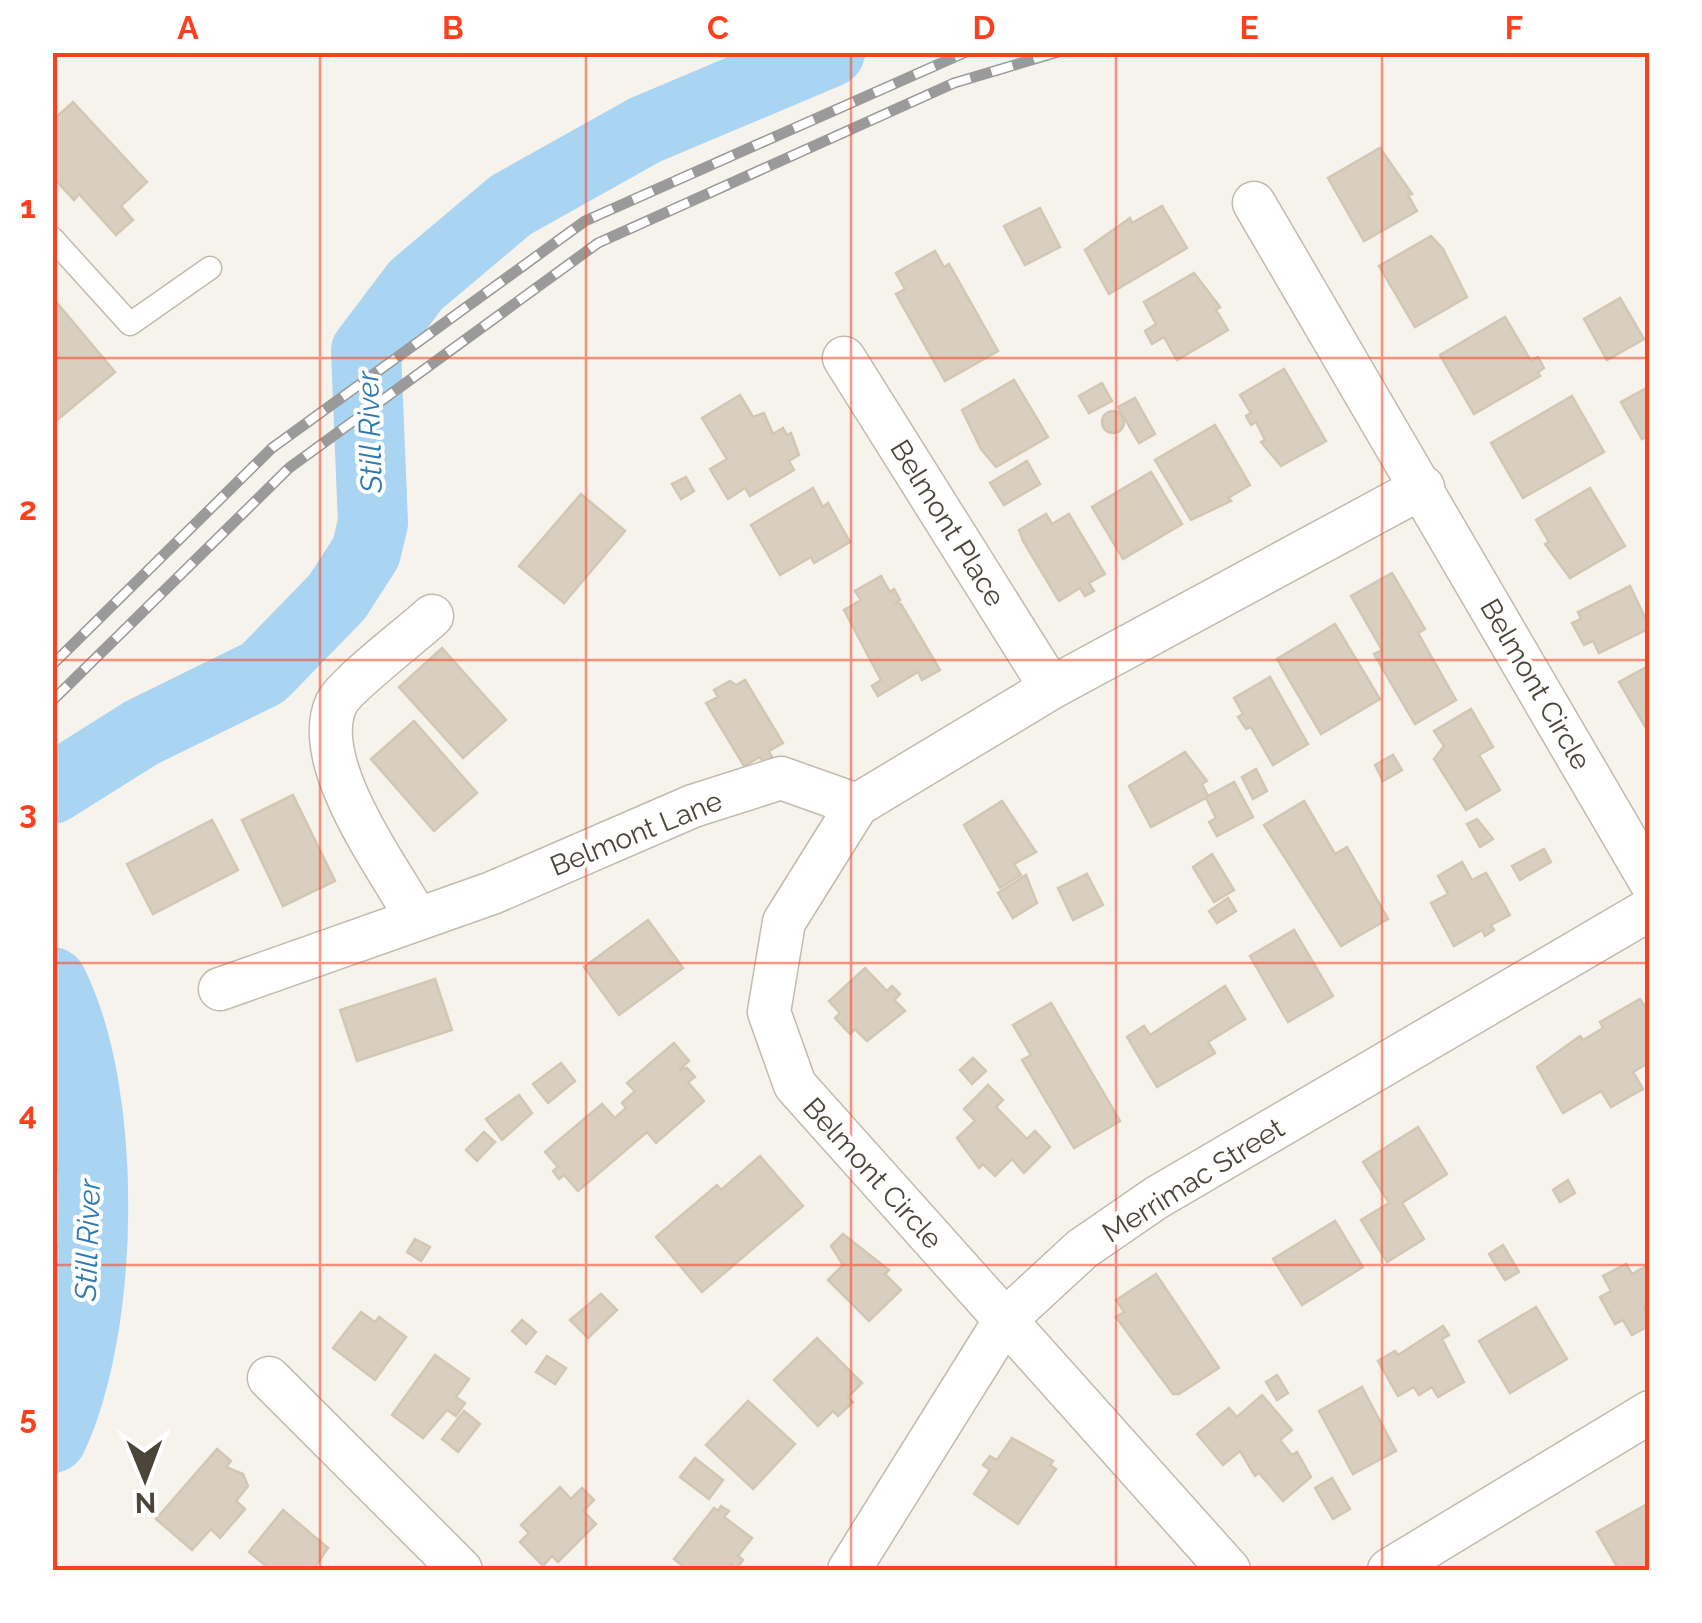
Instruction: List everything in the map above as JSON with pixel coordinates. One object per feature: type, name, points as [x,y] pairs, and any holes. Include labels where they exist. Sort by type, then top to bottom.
[{"type":"street","name":"Belmont Circle","points":[[1254,203],[1650,881]]},
{"type":"street","name":"Belmont Place","points":[[844,358],[1051,688]]},
{"type":"street","name":"Belmont Circle","points":[[1229,1570],[795,1086],[769,1012],[784,922],[858,805],[1051,688],[1423,487]]},
{"type":"street","points":[[417,919],[336,772],[329,740],[337,701],[432,616]]},
{"type":"street","name":"Belmont Lane","points":[[220,989],[492,893],[693,806],[781,778],[858,805]]},
{"type":"street","name":"Merrimac Street","points":[[848,1570],[1005,1320],[1082,1249],[1156,1198],[1650,909]]},
{"type":"street","points":[[268,1378],[461,1570]]},
{"type":"street","points":[[1389,1570],[1650,1412]]},
{"type":"lane","points":[[52,238],[130,324],[210,268]]},
{"type":"building","points":[[73,102],[147,182],[121,206],[133,220],[116,235],[79,194],[74,200],[52,176],[52,121]]},
{"type":"building","points":[[1380,148],[1412,194],[1408,195],[1417,211],[1364,241],[1328,178]]},
{"type":"building","points":[[1162,206],[1187,248],[1109,294],[1085,250],[1130,218],[1132,223]]},
{"type":"building","points":[[1040,208],[1060,247],[1025,265],[1004,226]]},
{"type":"building","points":[[1431,236],[1443,249],[1467,297],[1415,327],[1379,266]]},
{"type":"building","points":[[935,251],[944,267],[949,264],[998,351],[945,381],[896,294],[905,289],[896,273]]},
{"type":"building","points":[[1194,273],[1220,307],[1216,310],[1228,330],[1177,360],[1164,337],[1152,344],[1145,331],[1156,324],[1144,302]]},
{"type":"building","points":[[52,298],[115,372],[52,424]]},
{"type":"building","points":[[1620,298],[1644,339],[1607,360],[1584,319]]},
{"type":"building","points":[[1505,317],[1531,361],[1538,357],[1544,368],[1538,372],[1540,376],[1474,414],[1440,355]]},
{"type":"building","points":[[1284,369],[1326,441],[1281,466],[1261,442],[1265,440],[1256,422],[1251,425],[1246,416],[1251,413],[1240,395]]},
{"type":"building","points":[[1014,380],[1048,437],[996,467],[981,449],[962,410]]},
{"type":"building","points":[[1102,383],[1112,401],[1089,413],[1079,396]]},
{"type":"building","points":[[1650,386],[1650,435],[1642,439],[1621,402]]},
{"type":"building","points":[[740,395],[753,417],[764,413],[773,434],[783,428],[787,435],[791,433],[799,455],[789,461],[794,470],[750,496],[745,488],[728,499],[710,469],[727,459],[702,418]]},
{"type":"building","points":[[1572,396],[1604,452],[1523,498],[1491,443]]},
{"type":"building","points":[[1135,398],[1155,434],[1139,443],[1118,407]]},
{"type":"building","points":[[1113,411],[1121,414],[1121,430],[1113,433],[1105,430],[1102,422],[1105,414]]},
{"type":"building","points":[[1215,425],[1250,485],[1228,498],[1231,501],[1191,520],[1155,460]]},
{"type":"building","points":[[1027,461],[1040,484],[1004,505],[990,483]]},
{"type":"building","points":[[1151,472],[1182,524],[1123,559],[1092,507]]},
{"type":"building","points":[[686,477],[694,491],[681,499],[672,484]]},
{"type":"building","points":[[813,488],[823,507],[828,503],[850,542],[814,563],[811,557],[780,575],[751,525]]},
{"type":"building","points":[[1590,488],[1625,546],[1570,578],[1545,544],[1549,542],[1536,520]]},
{"type":"building","points":[[581,494],[625,531],[564,603],[519,566]]},
{"type":"building","points":[[1046,514],[1052,524],[1069,514],[1105,574],[1089,583],[1094,591],[1085,596],[1080,588],[1059,601],[1023,541],[1019,530]]},
{"type":"building","points":[[1392,573],[1425,629],[1418,633],[1456,700],[1415,724],[1374,654],[1382,650],[1351,596]]},
{"type":"building","points":[[881,576],[890,592],[894,589],[900,600],[896,603],[901,604],[940,670],[922,680],[918,672],[878,696],[872,686],[881,680],[844,610],[861,600],[855,591]]},
{"type":"building","points":[[1630,586],[1650,628],[1599,653],[1593,641],[1584,645],[1572,623],[1581,619],[1578,612]]},
{"type":"building","points":[[1335,624],[1380,699],[1321,734],[1277,659]]},
{"type":"building","points":[[442,648],[506,720],[463,758],[399,687]]},
{"type":"building","points":[[1650,665],[1650,735],[1619,682]]},
{"type":"building","points":[[1270,677],[1308,744],[1273,765],[1251,727],[1246,729],[1238,717],[1243,714],[1234,698]]},
{"type":"building","points":[[745,680],[783,743],[769,751],[773,759],[764,764],[760,757],[744,766],[706,703],[718,697],[714,690],[730,681],[736,685]]},
{"type":"building","points":[[1471,709],[1493,747],[1479,755],[1500,790],[1466,810],[1434,759],[1444,746],[1434,731]]},
{"type":"building","points":[[414,721],[477,793],[434,831],[371,759]]},
{"type":"building","points":[[1185,752],[1207,781],[1202,784],[1208,796],[1234,782],[1253,817],[1217,836],[1209,822],[1216,818],[1206,798],[1151,827],[1129,786]]},
{"type":"building","points":[[1393,755],[1402,770],[1383,781],[1375,765]]},
{"type":"building","points":[[1256,769],[1267,791],[1253,799],[1242,777]]},
{"type":"building","points":[[293,795],[335,881],[283,906],[242,820]]},
{"type":"building","points":[[1002,801],[1036,852],[1014,864],[1021,875],[1000,888],[964,825]]},
{"type":"building","points":[[1304,801],[1335,854],[1347,847],[1388,919],[1341,946],[1264,825]]},
{"type":"building","points":[[1477,819],[1493,839],[1480,847],[1467,824]]},
{"type":"building","points":[[212,820],[238,870],[153,914],[127,864]]},
{"type":"building","points":[[1544,849],[1551,862],[1520,880],[1512,866]]},
{"type":"building","points":[[1212,854],[1234,890],[1214,902],[1193,867]]},
{"type":"building","points":[[1462,862],[1472,880],[1486,873],[1510,915],[1491,925],[1494,930],[1485,936],[1482,930],[1454,946],[1431,903],[1448,894],[1438,876]]},
{"type":"building","points":[[1087,874],[1103,905],[1073,920],[1058,888]]},
{"type":"building","points":[[1026,875],[1037,903],[1013,918],[998,893]]},
{"type":"building","points":[[1228,898],[1236,911],[1217,923],[1209,911]]},
{"type":"building","points":[[648,920],[683,968],[619,1015],[584,967]]},
{"type":"building","points":[[1294,930],[1333,996],[1288,1022],[1250,956]]},
{"type":"building","points":[[865,968],[887,991],[892,986],[900,994],[894,1000],[905,1011],[867,1041],[855,1029],[850,1034],[835,1018],[840,1013],[829,1001]]},
{"type":"building","points":[[435,979],[452,1030],[357,1061],[340,1010]]},
{"type":"building","points":[[1225,986],[1245,1019],[1208,1042],[1215,1053],[1157,1087],[1127,1037],[1144,1026],[1150,1035]]},
{"type":"building","points":[[1640,999],[1650,1014],[1650,1062],[1633,1072],[1643,1089],[1611,1107],[1601,1091],[1563,1113],[1537,1067],[1580,1036],[1583,1040],[1603,1028],[1600,1022]]},
{"type":"building","points":[[1051,1003],[1120,1121],[1074,1148],[1022,1060],[1031,1055],[1013,1025]]},
{"type":"building","points":[[674,1043],[689,1061],[679,1070],[687,1068],[695,1077],[688,1082],[704,1101],[656,1143],[647,1132],[578,1191],[564,1175],[559,1179],[553,1171],[558,1167],[545,1152],[602,1104],[615,1118],[626,1108],[622,1103],[635,1091],[627,1083]]},
{"type":"building","points":[[973,1058],[986,1071],[972,1084],[960,1070]]},
{"type":"building","points":[[561,1063],[575,1081],[548,1103],[533,1084]]},
{"type":"building","points":[[988,1085],[1003,1100],[996,1107],[1027,1139],[1035,1131],[1050,1147],[1024,1173],[1012,1159],[995,1176],[983,1164],[979,1168],[957,1138],[975,1121],[964,1109]]},
{"type":"building","points":[[519,1095],[532,1113],[502,1140],[486,1119]]},
{"type":"building","points":[[1418,1127],[1447,1174],[1402,1203],[1424,1239],[1387,1262],[1361,1220],[1389,1203],[1363,1162]]},
{"type":"building","points":[[484,1132],[495,1142],[477,1161],[466,1150]]},
{"type":"building","points":[[760,1156],[803,1206],[702,1292],[656,1237],[717,1185],[721,1190]]},
{"type":"building","points":[[1568,1180],[1575,1193],[1560,1202],[1553,1190]]},
{"type":"building","points":[[1335,1221],[1363,1267],[1302,1305],[1273,1259]]},
{"type":"building","points":[[843,1234],[889,1270],[885,1274],[901,1290],[869,1321],[828,1280],[843,1265],[831,1246]]},
{"type":"building","points":[[415,1239],[430,1247],[421,1261],[407,1252]]},
{"type":"building","points":[[1503,1245],[1519,1272],[1505,1280],[1489,1254]]},
{"type":"building","points":[[1626,1264],[1632,1274],[1650,1264],[1650,1308],[1644,1307],[1650,1325],[1632,1335],[1623,1320],[1615,1324],[1600,1297],[1611,1291],[1603,1276]]},
{"type":"building","points":[[1156,1274],[1219,1368],[1179,1394],[1173,1394],[1116,1317],[1124,1312],[1116,1300]]},
{"type":"building","points":[[601,1294],[617,1310],[588,1338],[570,1320]]},
{"type":"building","points":[[1536,1307],[1567,1359],[1510,1393],[1479,1341]]},
{"type":"building","points":[[361,1312],[375,1322],[379,1317],[406,1337],[375,1380],[333,1348]]},
{"type":"building","points":[[522,1320],[536,1332],[526,1344],[512,1331]]},
{"type":"building","points":[[1443,1326],[1449,1335],[1442,1339],[1464,1382],[1438,1397],[1432,1387],[1419,1395],[1414,1387],[1398,1396],[1378,1361],[1395,1351],[1398,1355]]},
{"type":"building","points":[[817,1338],[862,1383],[848,1397],[853,1402],[838,1416],[833,1411],[818,1426],[774,1380]]},
{"type":"building","points":[[435,1355],[469,1379],[456,1397],[465,1403],[456,1416],[447,1410],[423,1438],[392,1415]]},
{"type":"building","points":[[547,1356],[566,1368],[555,1384],[536,1372]]},
{"type":"building","points":[[1277,1375],[1288,1393],[1277,1400],[1266,1382]]},
{"type":"building","points":[[1362,1387],[1396,1451],[1353,1474],[1319,1411]]},
{"type":"building","points":[[1262,1395],[1292,1430],[1280,1440],[1292,1455],[1297,1452],[1311,1477],[1283,1501],[1259,1473],[1255,1476],[1240,1451],[1223,1465],[1197,1434],[1229,1408],[1237,1417]]},
{"type":"building","points":[[748,1401],[795,1444],[753,1489],[706,1445]]},
{"type":"building","points":[[464,1411],[480,1424],[458,1452],[442,1439]]},
{"type":"building","points":[[1012,1438],[1053,1461],[1050,1465],[1056,1469],[1018,1524],[974,1494],[990,1470],[983,1465],[990,1456],[997,1460]]},
{"type":"building","points":[[217,1449],[231,1461],[226,1467],[243,1474],[248,1486],[236,1501],[245,1509],[220,1538],[211,1529],[192,1550],[156,1519]]},
{"type":"building","points":[[695,1458],[723,1480],[709,1499],[680,1477]]},
{"type":"building","points":[[1332,1478],[1350,1509],[1333,1519],[1315,1488]]},
{"type":"building","points":[[560,1487],[571,1499],[582,1488],[594,1500],[583,1511],[596,1524],[558,1562],[552,1556],[543,1566],[520,1542],[529,1533],[521,1525]]},
{"type":"building","points":[[1649,1503],[1650,1570],[1619,1570],[1597,1532]]},
{"type":"building","points":[[721,1506],[729,1511],[724,1517],[752,1538],[738,1556],[743,1560],[736,1569],[731,1564],[726,1570],[688,1570],[674,1559],[714,1508],[718,1511]]},
{"type":"building","points":[[283,1510],[328,1548],[313,1570],[271,1570],[249,1552]]},
{"type":"waterway","name":"Still River","points":[[52,789],[141,733],[263,673],[337,597],[366,552],[373,523],[366,351],[416,285],[511,205],[645,130],[830,52]]},
{"type":"waterway","name":"Still River","points":[[52,982],[71,1029],[84,1085],[93,1210],[82,1335],[70,1391],[52,1438]]},
{"type":"railway","points":[[52,665],[272,448],[585,221],[966,52]]},
{"type":"railway","points":[[52,701],[289,468],[598,243],[954,83],[1058,52]]}]
